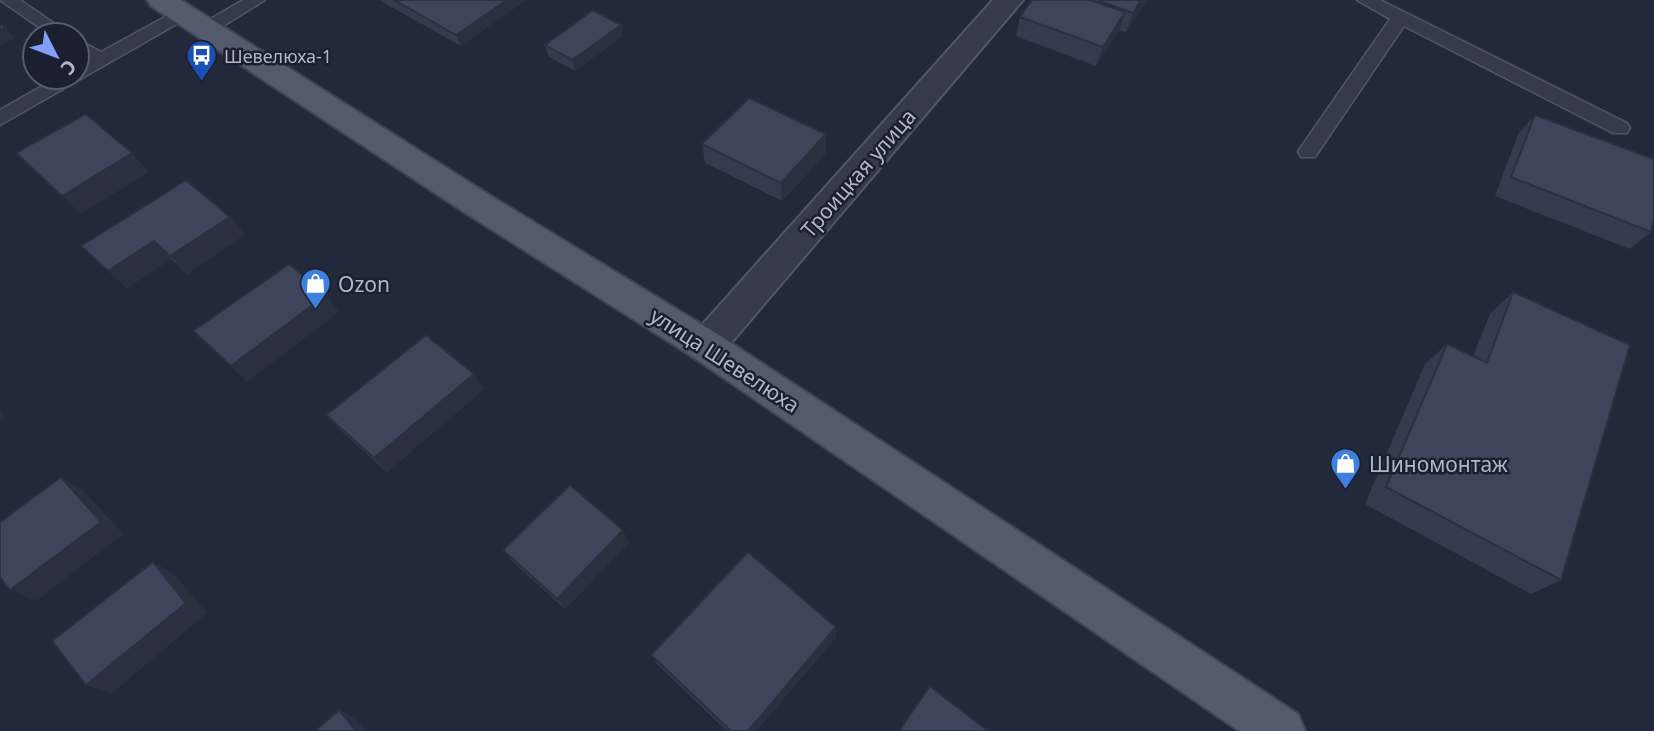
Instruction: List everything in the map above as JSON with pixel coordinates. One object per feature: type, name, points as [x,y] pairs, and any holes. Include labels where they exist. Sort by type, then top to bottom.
[{"type":"main road","name":"улица Шевелюха","points":[[183,14],[479,205],[706,346],[1255,724]]},
{"type":"street","name":"Троицкая улица","points":[[706,346],[1009,0]]},
{"type":"lane","points":[[8,0],[40,21]]},
{"type":"lane","points":[[91,66],[183,14],[256,0]]},
{"type":"lane","points":[[1366,0],[1620,128]]},
{"type":"lane","points":[[1308,152],[1401,17]]},
{"type":"lane","points":[[91,54],[101,60]]},
{"type":"lane","points":[[0,118],[47,91]]},
{"type":"building","points":[[394,0],[507,0],[456,35]]},
{"type":"building","points":[[1032,0],[1090,0],[1125,12],[1103,47],[1020,17]]},
{"type":"building","points":[[1097,0],[1141,0],[1133,13]]},
{"type":"building","points":[[593,10],[621,25],[572,60],[545,45]]},
{"type":"building","points":[[749,98],[826,134],[781,183],[702,144]]},
{"type":"building","points":[[86,114],[132,153],[62,196],[16,153]]},
{"type":"building","points":[[1535,115],[1654,159],[1654,218],[1651,232],[1511,177]]},
{"type":"building","points":[[186,180],[230,217],[170,256],[154,241],[108,271],[81,246]]},
{"type":"building","points":[[289,264],[326,295],[231,366],[193,331]]},
{"type":"building","points":[[1513,292],[1630,345],[1561,580],[1386,487],[1447,344],[1487,363]]},
{"type":"building","points":[[426,335],[474,374],[374,458],[326,415]]},
{"type":"building","points":[[61,477],[101,522],[10,590],[0,577],[0,522]]},
{"type":"building","points":[[570,485],[623,530],[557,599],[503,550]]},
{"type":"building","points":[[748,552],[836,627],[748,731],[731,731],[651,655]]},
{"type":"building","points":[[153,562],[186,603],[86,685],[52,641]]},
{"type":"building","points":[[930,686],[988,731],[899,731]]},
{"type":"building","points":[[339,710],[356,731],[315,731]]},
{"type":"place","name":"Шевелюха-1","points":[[201,83]]},
{"type":"place","name":"Ozon","points":[[315,311]]},
{"type":"place","name":"Шиномонтаж","points":[[1346,491]]}]
